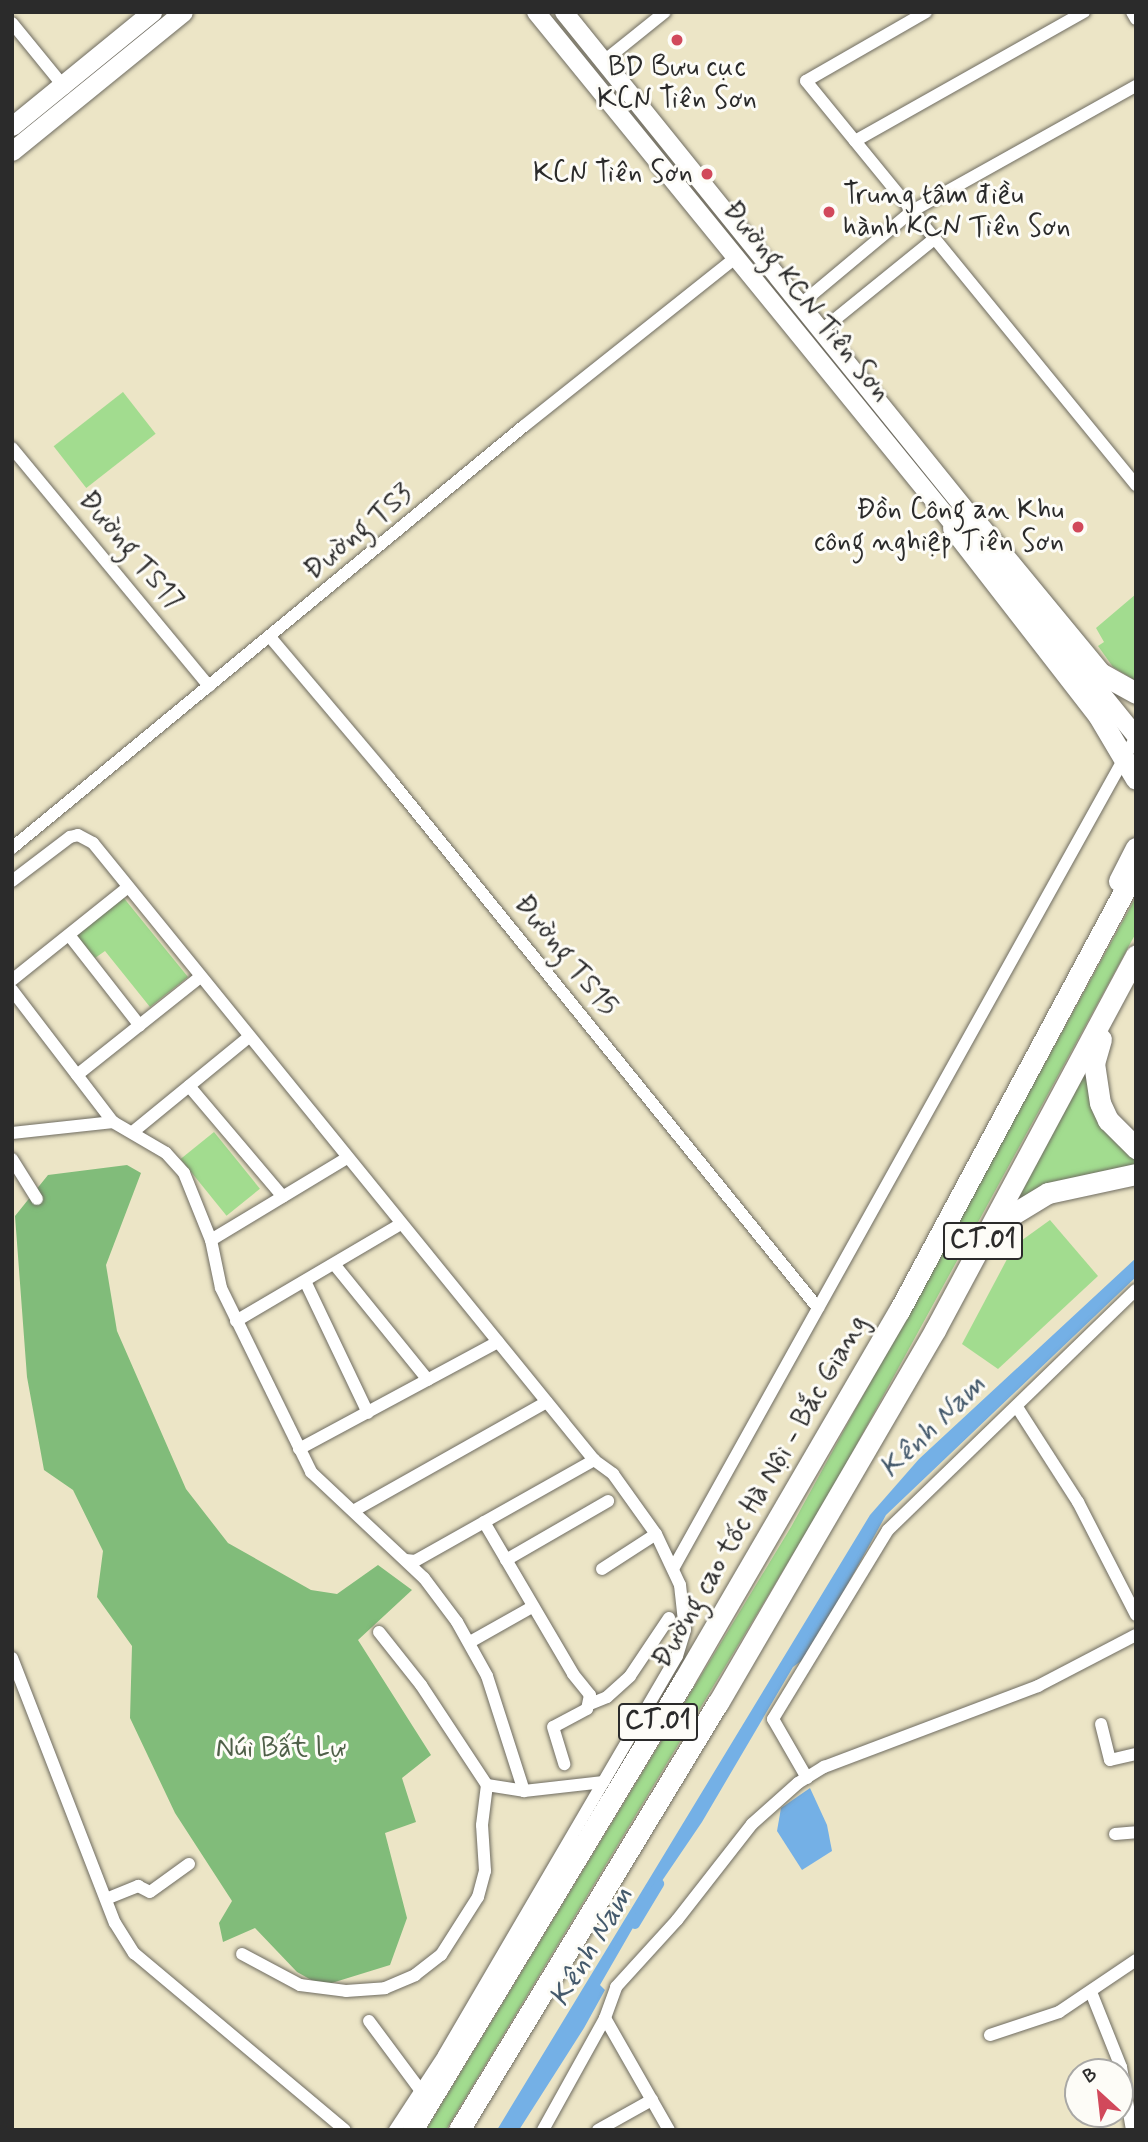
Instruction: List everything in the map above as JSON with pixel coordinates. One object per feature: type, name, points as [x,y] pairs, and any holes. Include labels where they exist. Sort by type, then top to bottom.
[{"type":"highway","points":[[969,514],[1100,673],[1136,693]]},
{"type":"highway","points":[[953,528],[1098,715],[1132,743],[1136,779]]},
{"type":"highway","points":[[899,1311],[934,1228],[1136,848]]},
{"type":"highway","name":"Đường cao tốc Hà Nội - Bắc Giang","points":[[412,2130],[684,1680],[899,1311],[1136,869]]},
{"type":"highway","name":"CT.01","points":[[459,2130],[823,1523],[935,1330],[1136,955]]},
{"type":"highway","points":[[1136,973],[1101,1038],[1094,1063],[1108,1120],[1136,1148]]},
{"type":"highway","points":[[823,1523],[898,1412],[1005,1219],[1048,1194],[1136,1174]]},
{"type":"main road","points":[[12,151],[152,12]]},
{"type":"main road","points":[[12,126],[69,92],[183,12]]},
{"type":"main road","name":"Đường KCN Tiên Sơn","points":[[536,12],[738,256],[953,528],[990,557]]},
{"type":"main road","name":"Đường KCN Tiên Sơn","points":[[564,12],[802,303],[969,514],[990,557]]},
{"type":"main road","points":[[738,256],[753,244]]},
{"type":"main road","points":[[990,557],[1078,668],[1132,743]]},
{"type":"street","points":[[604,61],[665,12]]},
{"type":"street","points":[[926,12],[806,80],[1136,485]]},
{"type":"street","points":[[855,141],[1084,12]]},
{"type":"street","points":[[1132,12],[1136,19]]},
{"type":"street","points":[[12,23],[69,92]]},
{"type":"street","points":[[802,303],[912,211],[1136,86]]},
{"type":"street","points":[[823,330],[934,239]]},
{"type":"street","name":"Đường TS3","points":[[12,848],[524,426],[738,256]]},
{"type":"street","name":"Đường TS17","points":[[12,447],[209,686]]},
{"type":"street","name":"Đường TS15","points":[[270,638],[389,778],[818,1308]]},
{"type":"street","points":[[674,1567],[1132,743]]},
{"type":"street","points":[[12,881],[78,835],[93,843],[594,1460],[613,1474],[656,1534],[674,1567],[686,1608],[677,1656],[421,2091],[395,2130]]},
{"type":"street","points":[[12,980],[127,888]]},
{"type":"street","points":[[69,935],[140,1026]]},
{"type":"street","points":[[77,1075],[200,977]]},
{"type":"street","points":[[12,990],[113,1122]]},
{"type":"street","points":[[134,1131],[249,1037]]},
{"type":"street","points":[[189,1086],[283,1197]]},
{"type":"street","points":[[15,1129],[113,1122],[134,1131],[166,1153],[184,1173],[211,1240],[221,1288],[311,1472],[406,1560],[470,1642],[486,1676],[524,1791]]},
{"type":"street","points":[[211,1240],[347,1158]]},
{"type":"street","points":[[12,1159],[37,1199]]},
{"type":"street","points":[[236,1321],[401,1224]]},
{"type":"street","points":[[334,1264],[428,1380]]},
{"type":"street","points":[[304,1282],[368,1413]]},
{"type":"street","points":[[807,1778],[774,1719],[888,1530],[1136,1290]]},
{"type":"street","points":[[299,1450],[498,1342]]},
{"type":"street","points":[[355,1510],[547,1402]]},
{"type":"street","points":[[1017,1407],[1068,1484],[1136,1615]]},
{"type":"street","points":[[406,1560],[415,1561],[594,1460]]},
{"type":"street","points":[[506,1560],[608,1501]]},
{"type":"street","points":[[484,1522],[532,1607],[590,1695],[590,1704]]},
{"type":"street","points":[[602,1569],[656,1534]]},
{"type":"street","points":[[470,1642],[532,1607]]},
{"type":"street","points":[[564,1764],[554,1727],[590,1704],[607,1697],[630,1676],[669,1618]]},
{"type":"street","points":[[242,1954],[300,1985],[346,1991],[385,1988],[415,1975],[441,1955],[478,1898],[485,1871],[482,1825],[487,1785],[421,1685],[379,1632]]},
{"type":"street","points":[[542,2130],[605,2018],[617,1987],[677,1920],[752,1824],[807,1778],[1038,1686],[1136,1635]]},
{"type":"street","points":[[12,1658],[106,1899],[134,1953],[345,2130]]},
{"type":"street","points":[[1101,1724],[1110,1760],[1136,1754]]},
{"type":"street","points":[[487,1785],[524,1791],[603,1783]]},
{"type":"street","points":[[1115,1834],[1136,1832]]},
{"type":"street","points":[[106,1899],[138,1886],[150,1892],[188,1864]]},
{"type":"street","points":[[990,2035],[1059,2012],[1136,1960]]},
{"type":"street","points":[[1091,1992],[1120,2058]]},
{"type":"street","points":[[605,2018],[669,2130]]},
{"type":"street","points":[[369,2021],[421,2091]]},
{"type":"street","points":[[599,2129],[652,2100]]},
{"type":"green space","points":[[123,392],[156,434],[86,488],[54,446]]},
{"type":"green space","points":[[1136,594],[1136,681],[1113,667],[1098,646],[1104,642],[1096,628]]},
{"type":"green space","points":[[123,897],[188,977],[150,1007],[105,951],[95,958],[76,935]]},
{"type":"green space","points":[[1136,897],[1136,933],[834,1486],[446,2130],[426,2130],[791,1527]]},
{"type":"green space","points":[[1083,1065],[1104,1130],[1136,1158],[1136,1167],[1013,1205]]},
{"type":"green space","points":[[214,1132],[260,1189],[227,1216],[181,1159]]},
{"type":"green space","name":"Núi Bất Lự","points":[[127,1165],[141,1173],[106,1265],[117,1331],[186,1489],[228,1543],[311,1590],[337,1594],[378,1565],[412,1590],[358,1640],[431,1755],[402,1778],[416,1822],[385,1833],[407,1918],[390,1965],[322,1986],[297,1972],[255,1928],[223,1942],[219,1923],[232,1901],[175,1813],[130,1718],[132,1646],[97,1597],[103,1551],[73,1490],[44,1470],[27,1377],[15,1216],[48,1175]]},
{"type":"green space","points":[[1050,1220],[1098,1276],[998,1369],[962,1344],[1014,1246]]},
{"type":"water","name":"Kênh Nam","points":[[1136,1258],[1136,1277],[886,1515],[808,1656],[793,1667],[702,1822],[649,1900],[600,1985],[605,1990],[584,2028],[519,2130],[497,2130],[870,1515],[919,1459]]},
{"type":"water","points":[[810,1788],[827,1825],[832,1851],[802,1870],[777,1831],[781,1808]]},
{"type":"waterway","name":"Kênh Nam","points":[[635,1924],[659,1884]]},
{"type":"place","name":"BD Bưu cục KCN Tiên Sơn","points":[[677,40]]},
{"type":"place","name":"KCN Tiên Sơn","points":[[707,174]]},
{"type":"place","name":"Trung tâm điều hành KCN Tiên Sơn","points":[[829,212]]},
{"type":"place","name":"Đồn Công an Khu công nghiệp Tiên Sơn","points":[[1078,527]]}]
